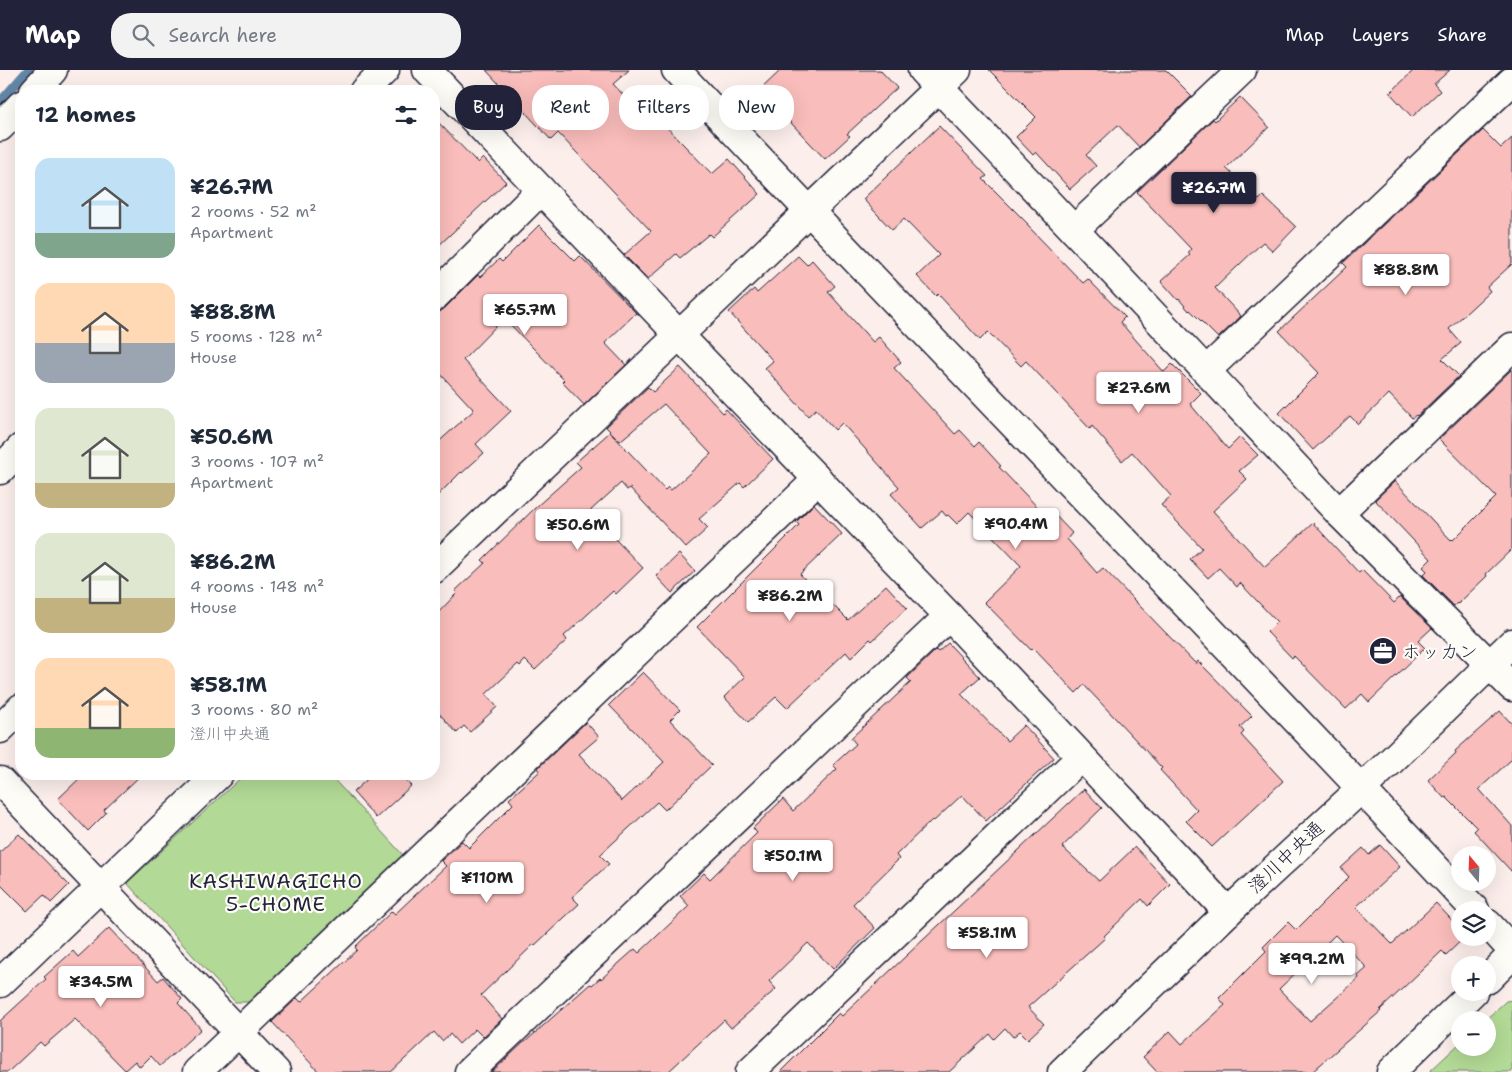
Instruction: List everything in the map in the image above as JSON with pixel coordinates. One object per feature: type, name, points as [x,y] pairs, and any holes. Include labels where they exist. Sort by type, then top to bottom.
[{"type":"street","points":[[40,85],[54,70]]},
{"type":"street","points":[[370,85],[385,70]]},
{"type":"street","points":[[427,70],[949,616],[1228,912]]},
{"type":"street","points":[[676,70],[808,211],[1361,788],[1467,901]]},
{"type":"street","points":[[1074,230],[1242,70]]},
{"type":"street","points":[[440,563],[808,211],[939,76],[1074,230],[1339,513],[1512,687]]},
{"type":"street","points":[[1207,370],[1512,81]]},
{"type":"street","points":[[0,128],[15,112]]},
{"type":"street","points":[[440,291],[541,190]]},
{"type":"street","points":[[1339,513],[1512,347]]},
{"type":"street","points":[[0,470],[15,454]]},
{"type":"street","points":[[197,1072],[818,479]]},
{"type":"street","points":[[469,1072],[949,616]]},
{"type":"street","name":"澄川中央通","points":[[1062,1072],[1512,643]]},
{"type":"street","points":[[0,730],[15,714]]},
{"type":"street","points":[[750,1072],[1081,757]]},
{"type":"street","points":[[0,983],[213,780]]},
{"type":"street","points":[[0,781],[276,1072]]},
{"type":"street","points":[[1496,933],[1512,950]]},
{"type":"street","points":[[1496,971],[1512,955]]},
{"type":"street","points":[[1391,1072],[1465,1001]]},
{"type":"green space","points":[[239,780],[334,780],[403,855],[250,1002],[235,1002],[127,883]]},
{"type":"green space","points":[[1512,1000],[1512,1072],[1429,1072],[1451,1051],[1451,1056],[1496,1056],[1495,1011],[1506,1001]]},
{"type":"building","points":[[486,70],[629,70],[613,84],[619,90],[619,130],[669,130],[712,174],[729,159],[760,194],[712,237],[709,234],[680,258],[676,254],[648,279],[624,255],[651,231],[558,133],[551,140],[542,130],[609,130],[609,85],[532,85],[532,120],[522,109],[522,85],[500,85]]},
{"type":"building","points":[[781,70],[880,70],[897,88],[847,134],[850,136],[825,159],[794,126],[794,85],[765,85]]},
{"type":"building","points":[[989,70],[1166,70],[1192,96],[1139,147],[1118,125],[1086,155],[1096,166],[1070,189],[1036,152],[1033,155],[1016,137],[1036,117]]},
{"type":"building","points":[[1414,70],[1450,70],[1434,84],[1440,91],[1412,117],[1390,93]]},
{"type":"building","points":[[1240,97],[1269,127],[1226,168],[1259,200],[1263,196],[1296,227],[1273,251],[1263,242],[1215,288],[1241,316],[1218,338],[1161,281],[1190,255],[1188,253],[1191,249],[1137,192],[1213,119],[1215,121]]},
{"type":"building","points":[[440,124],[478,163],[483,158],[506,182],[440,244]]},
{"type":"building","points":[[939,126],[987,176],[983,179],[1083,283],[1088,279],[1125,317],[1120,322],[1164,372],[1172,364],[1201,393],[1190,404],[1228,449],[1240,437],[1258,455],[1239,471],[1247,479],[1213,511],[1265,567],[1313,523],[1359,573],[1362,570],[1394,603],[1400,597],[1432,628],[1418,641],[1425,648],[1369,702],[1362,694],[1346,709],[1294,656],[1292,658],[1267,632],[1277,622],[1240,583],[1237,587],[1219,568],[1208,578],[1190,559],[1202,548],[1161,505],[1171,496],[1132,452],[1122,461],[1092,426],[1090,429],[1026,361],[1021,366],[988,332],[980,340],[938,294],[936,296],[917,276],[939,255],[904,219],[892,230],[863,199]]},
{"type":"building","points":[[1483,130],[1501,148],[1512,138],[1512,264],[1487,287],[1490,291],[1449,329],[1461,343],[1442,359],[1459,376],[1417,416],[1412,418],[1389,394],[1358,424],[1350,416],[1313,450],[1279,413],[1319,373],[1279,331],[1347,267],[1343,263]]},
{"type":"building","points":[[539,225],[575,261],[580,256],[636,313],[605,343],[626,365],[584,405],[562,382],[564,380],[504,318],[463,360],[511,411],[476,444],[484,453],[440,493],[440,441],[474,410],[440,373],[440,312],[478,275],[480,277],[499,259],[502,262]]},
{"type":"building","points":[[798,256],[807,265],[812,260],[835,286],[828,292],[873,342],[879,337],[901,362],[894,368],[955,434],[960,430],[975,446],[979,442],[1001,466],[999,467],[1045,515],[1050,510],[1072,533],[1067,539],[1097,573],[1103,568],[1196,664],[1198,661],[1252,716],[1240,727],[1244,732],[1241,735],[1283,781],[1212,847],[1186,821],[1197,810],[1160,770],[1162,768],[1084,685],[1076,693],[1033,648],[1031,650],[984,602],[1021,566],[969,512],[957,524],[942,511],[922,528],[891,494],[899,487],[842,423],[835,430],[816,409],[808,416],[765,368],[773,361],[729,312],[754,289],[757,293]]},
{"type":"building","points":[[680,367],[723,413],[726,409],[773,459],[744,487],[740,483],[699,519],[708,528],[686,548],[630,488],[627,490],[621,483],[589,512],[643,568],[616,594],[613,591],[564,636],[567,640],[535,670],[525,660],[520,666],[518,664],[486,694],[497,707],[470,732],[464,726],[457,733],[440,715],[440,611],[457,593],[455,591],[485,563],[482,560],[536,507],[581,467],[576,462],[610,432],[665,490],[668,487],[671,490],[711,454],[664,404],[620,441],[606,427],[648,387],[653,392]]},
{"type":"building","points":[[1512,369],[1512,549],[1486,574],[1487,576],[1454,606],[1423,575],[1427,571],[1423,567],[1431,559],[1375,500],[1395,481],[1453,540],[1496,497],[1439,439]]},
{"type":"building","points":[[814,504],[842,534],[800,574],[830,607],[833,605],[848,620],[886,585],[907,608],[872,641],[870,639],[851,658],[846,652],[787,708],[776,697],[748,722],[724,697],[745,677],[697,627],[799,525],[796,522]]},
{"type":"building","points":[[679,554],[695,571],[672,593],[656,576]]},
{"type":"building","points":[[948,643],[980,677],[961,694],[1007,741],[1024,725],[1054,758],[986,821],[962,795],[934,821],[932,820],[896,855],[899,859],[853,904],[875,928],[833,969],[808,943],[769,981],[776,989],[731,1028],[724,1020],[668,1072],[492,1072],[590,984],[592,985],[601,979],[635,949],[639,953],[689,906],[680,896],[704,873],[710,879],[757,833],[753,828],[783,799],[793,811],[837,769],[833,765],[856,744],[851,738],[911,682],[907,678],[936,650],[938,652]]},
{"type":"building","points":[[643,672],[680,710],[670,720],[712,765],[665,810],[657,802],[600,855],[609,864],[572,897],[579,904],[481,995],[502,1019],[483,1037],[475,1029],[459,1044],[450,1034],[442,1041],[434,1032],[391,1072],[319,1072],[272,1022],[297,998],[301,1002],[357,950],[355,947],[392,911],[395,914],[446,866],[441,861],[462,841],[469,848],[513,804],[509,799],[540,771],[538,768],[586,722],[599,737],[579,754],[622,801],[664,762],[609,705]]},
{"type":"building","points":[[1500,711],[1512,724],[1512,759],[1479,789],[1512,826],[1512,872],[1496,855],[1496,846],[1488,846],[1474,831],[1477,828],[1446,797],[1444,798],[1428,780],[1456,753],[1455,751]]},
{"type":"building","points":[[78,780],[136,780],[104,810],[106,813],[88,831],[58,799]]},
{"type":"building","points":[[366,780],[406,780],[411,786],[376,818],[353,792]]},
{"type":"building","points":[[1084,789],[1102,808],[1062,847],[1099,881],[1135,847],[1170,884],[1148,906],[1142,899],[1104,936],[1105,938],[1028,1007],[1044,1024],[1028,1039],[1020,1031],[1013,1037],[1005,1028],[994,1039],[990,1034],[949,1072],[780,1072],[839,1013],[842,1016]]},
{"type":"building","points":[[19,834],[69,885],[51,903],[44,895],[27,911],[0,884],[0,852]]},
{"type":"building","points":[[1380,845],[1400,867],[1356,907],[1392,944],[1436,903],[1451,919],[1451,946],[1456,946],[1446,955],[1442,951],[1381,1011],[1312,1072],[1157,1072],[1143,1057],[1170,1031],[1182,1044],[1225,1005],[1219,998],[1266,951],[1263,947],[1288,922],[1296,930],[1349,877],[1341,868],[1363,848],[1369,855]],"holes":[[[1335,935],[1367,968],[1358,976],[1359,978],[1310,1021],[1279,989]]]},
{"type":"building","points":[[109,928],[158,981],[163,977],[182,999],[178,1003],[201,1029],[160,1066],[151,1056],[140,1067],[135,1061],[125,1070],[75,1019],[44,1046],[40,1042],[8,1072],[0,1072],[0,1021],[46,979],[44,977],[73,951],[78,957]]},
{"type":"waterway","points":[[0,102],[28,70]]},
{"type":"place","name":"ホッカン","points":[[1383,651]]},
{"type":"district","name":"KASHIWAGICHO 5-CHOME","points":[[276,892]]}]
